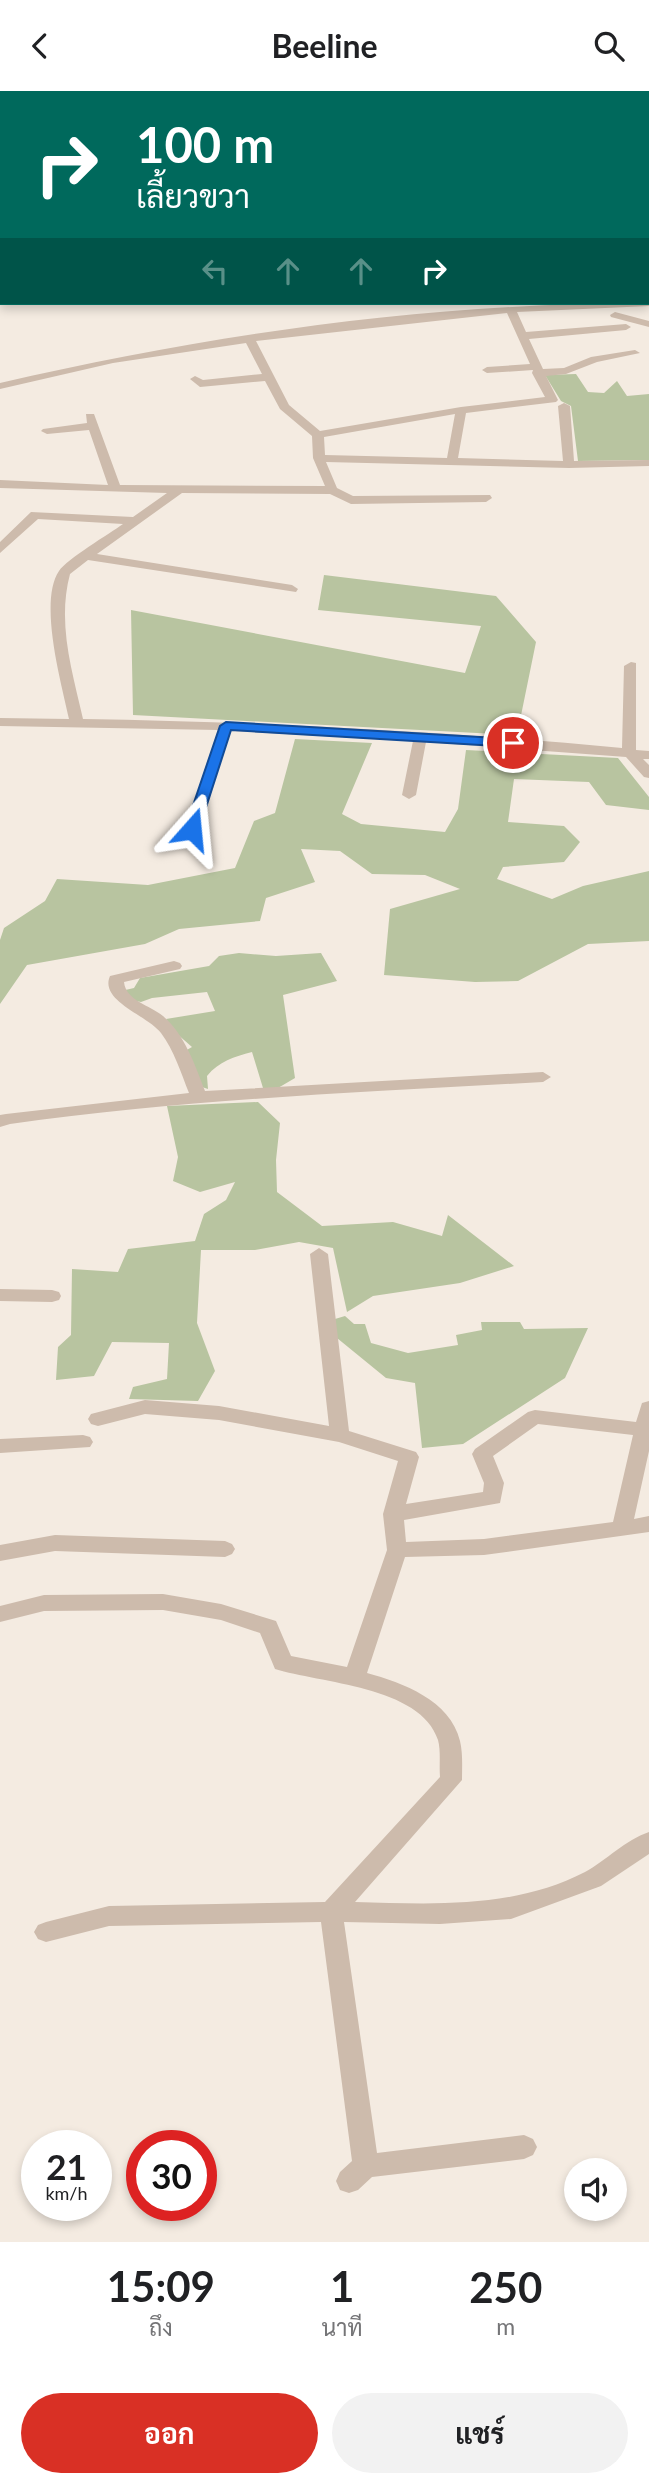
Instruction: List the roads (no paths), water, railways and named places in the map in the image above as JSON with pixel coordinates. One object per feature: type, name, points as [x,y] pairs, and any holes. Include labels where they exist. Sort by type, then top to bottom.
[{"type":"street","points":[[0,386],[113,360],[249,339],[510,309],[604,305]]},
{"type":"street","points":[[582,306],[649,324]]},
{"type":"street","points":[[318,435],[461,410],[552,400],[510,309]]},
{"type":"street","points":[[522,336],[626,327]]},
{"type":"street","points":[[249,339],[284,407],[318,435],[319,458],[332,490]]},
{"type":"street","points":[[487,370],[566,371],[595,359],[635,353]]},
{"type":"street","points":[[195,379],[200,384],[268,377]]},
{"type":"street","points":[[564,406],[569,464]]},
{"type":"street","points":[[452,461],[461,410]]},
{"type":"street","points":[[47,431],[91,421],[115,489]]},
{"type":"street","points":[[319,458],[569,464],[649,463]]},
{"type":"street","points":[[0,484],[115,489],[332,490],[351,500],[486,498]]},
{"type":"street","points":[[77,723],[58,637],[57,590],[64,572],[181,489]]},
{"type":"street","points":[[350,516],[351,500]]},
{"type":"street","points":[[0,549],[35,515],[134,521]]},
{"type":"street","points":[[84,557],[292,589]]},
{"type":"street","points":[[631,666],[629,752],[649,774]]},
{"type":"street","points":[[0,722],[226,726],[536,744],[649,755]]},
{"type":"street","points":[[192,829],[226,726]]},
{"type":"street","points":[[409,795],[420,739]]},
{"type":"street","points":[[174,966],[117,979],[116,988],[125,1003],[152,1015],[168,1031],[199,1097]]},
{"type":"street","points":[[0,1122],[90,1106],[543,1077]]},
{"type":"street","points":[[319,1254],[340,1435]]},
{"type":"street","points":[[0,1295],[52,1296]]},
{"type":"street","points":[[98,1419],[145,1407],[219,1413],[340,1435],[409,1457],[393,1514],[397,1550],[354,1678]]},
{"type":"street","points":[[621,1529],[649,1408]]},
{"type":"street","points":[[393,1514],[492,1498],[494,1483],[482,1454],[535,1417],[646,1430]]},
{"type":"street","points":[[0,1446],[83,1442]]},
{"type":"street","points":[[397,1550],[484,1548],[649,1524]]},
{"type":"street","points":[[0,1553],[55,1543],[225,1549]]},
{"type":"street","points":[[0,1614],[44,1603],[110,1602],[163,1602],[221,1612],[268,1627],[283,1663],[354,1678],[413,1699],[433,1713],[449,1737],[451,1780],[331,1912],[358,2174],[524,2147]]},
{"type":"street","points":[[46,1932],[109,1916],[331,1912],[440,1914],[510,1909],[593,1879],[649,1842]]}]
